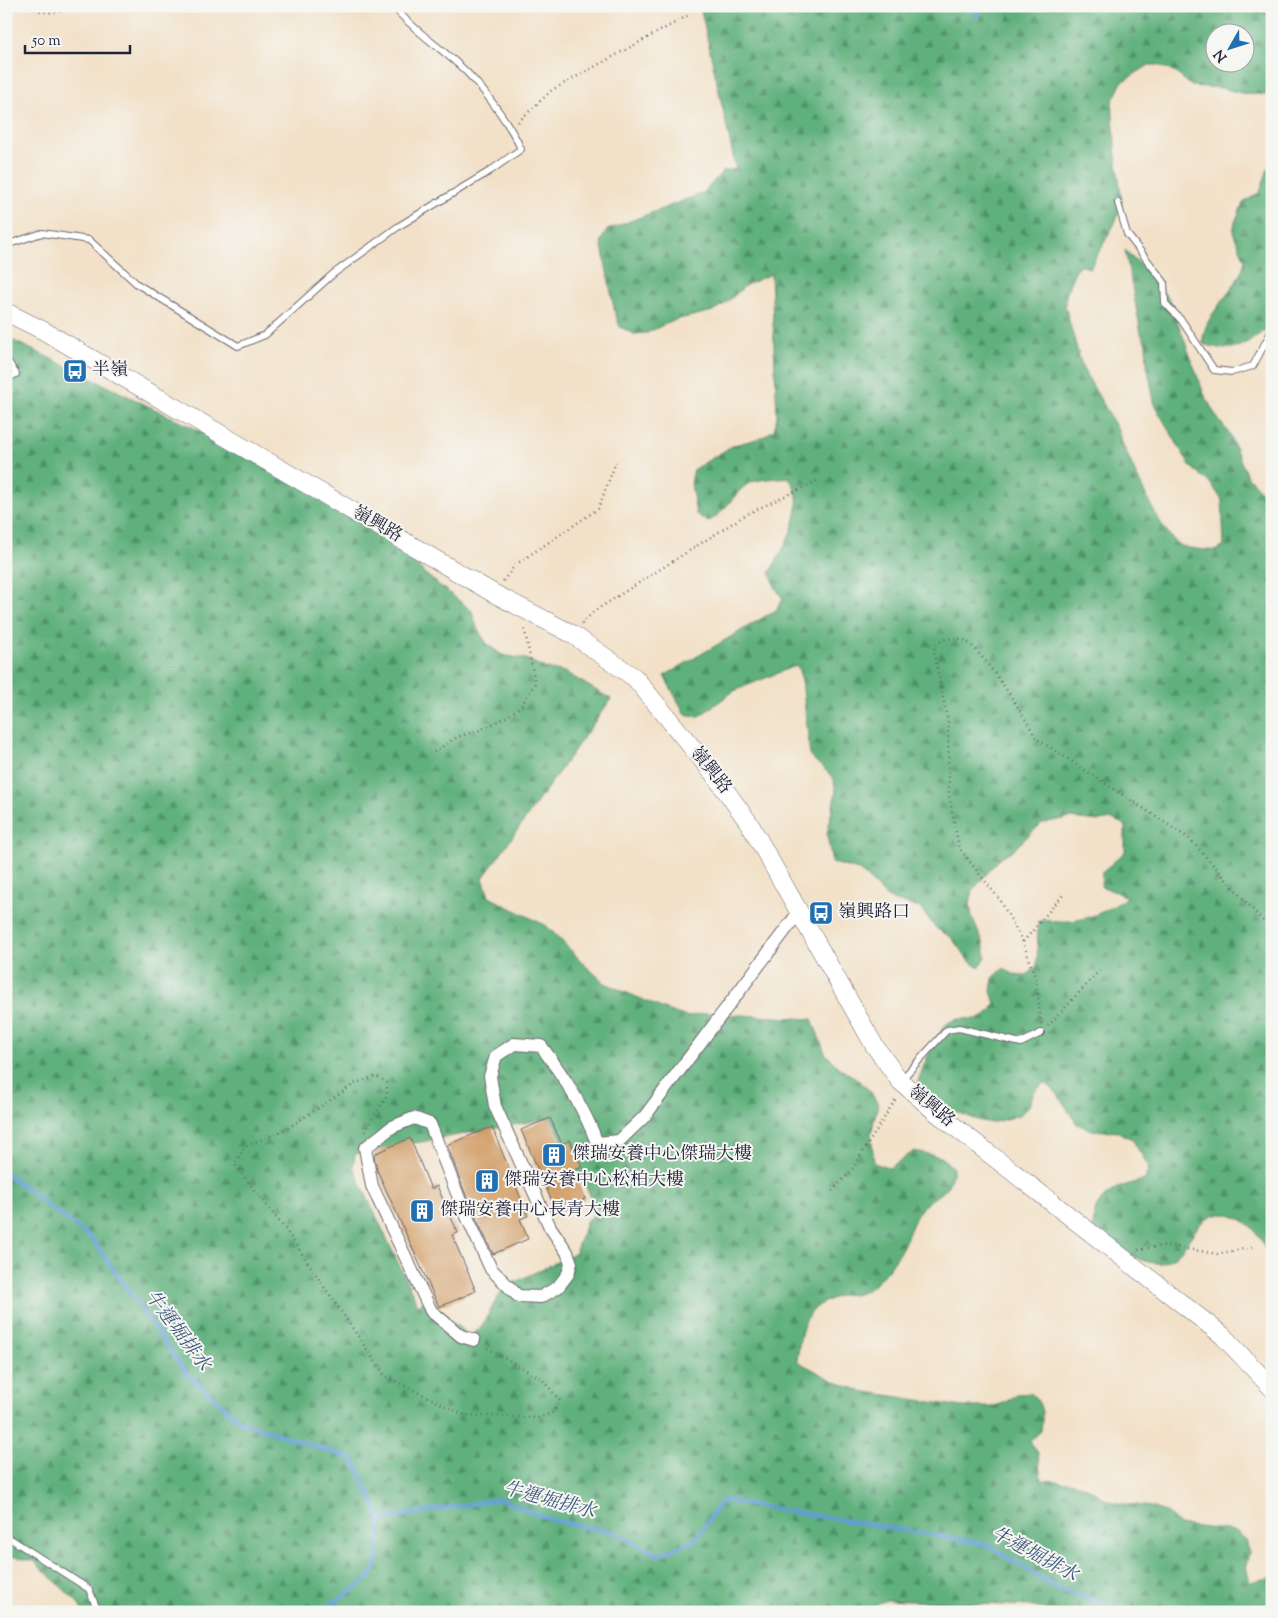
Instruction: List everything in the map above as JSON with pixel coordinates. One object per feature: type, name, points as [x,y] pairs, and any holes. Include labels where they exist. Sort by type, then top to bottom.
[{"type":"main road","name":"嶺興路","points":[[6,312],[44,331],[493,593],[572,634],[635,678],[750,823],[874,1045],[900,1081],[937,1113],[1222,1335],[1272,1388]]},
{"type":"street","points":[[474,1340],[460,1336],[431,1311],[372,1186],[365,1148],[392,1128],[414,1118],[430,1124],[462,1206],[491,1269],[518,1296],[541,1297],[558,1287],[565,1280],[571,1263],[567,1252],[550,1227],[495,1106],[490,1076],[496,1056],[514,1044],[542,1046],[560,1070],[573,1097],[589,1120],[597,1143],[619,1141],[645,1116],[800,912]]},
{"type":"lane","points":[[6,245],[42,234],[89,240],[137,284],[238,346],[265,335],[333,274],[399,226],[490,171],[521,149],[512,128],[461,66],[402,18],[393,6]]},
{"type":"lane","points":[[1118,203],[1127,234],[1164,282],[1166,303],[1182,321],[1214,370],[1232,372],[1253,366],[1272,330]]},
{"type":"lane","points":[[6,358],[16,374],[6,380]]},
{"type":"lane","points":[[900,1081],[947,1030],[959,1028],[1021,1043],[1041,1033]]},
{"type":"lane","points":[[6,1536],[89,1588],[98,1612]]},
{"type":"path","points":[[31,6],[45,13],[64,11],[71,6]]},
{"type":"path","points":[[1238,6],[1251,11],[1272,14]]},
{"type":"path","points":[[512,128],[552,90],[690,14]]},
{"type":"path","points":[[493,593],[514,565],[598,509],[616,462]]},
{"type":"path","points":[[572,634],[593,612],[747,514],[819,480]]},
{"type":"path","points":[[434,752],[457,737],[480,730],[507,717],[522,706],[535,683],[520,607]]},
{"type":"path","points":[[1041,1033],[1036,979],[1023,942],[1000,900],[959,848],[948,795],[948,722],[934,652],[935,645],[941,640],[950,638],[965,641],[981,656],[1026,720],[1036,738],[1190,839],[1272,931]]},
{"type":"path","points":[[1023,942],[1063,895]]},
{"type":"path","points":[[1041,1033],[1101,969]]},
{"type":"path","points":[[365,1148],[366,1128],[387,1096],[387,1083],[376,1076],[356,1083],[288,1128],[244,1147],[235,1165],[285,1230],[385,1376],[464,1414],[538,1418],[552,1413],[560,1401],[542,1379],[474,1340]]},
{"type":"path","points":[[832,1191],[852,1170],[896,1102],[900,1081]]},
{"type":"path","points":[[1117,1253],[1166,1245],[1217,1254],[1252,1247]]},
{"type":"green space","points":[[700,6],[1272,6],[1272,95],[1191,86],[1175,72],[1158,65],[1149,65],[1122,82],[1112,102],[1122,202],[1115,223],[1090,268],[1079,265],[1076,269],[1071,279],[1065,306],[1082,367],[1118,430],[1121,441],[1156,514],[1173,539],[1182,546],[1195,549],[1216,551],[1224,546],[1222,500],[1212,485],[1190,466],[1155,406],[1147,365],[1146,344],[1141,333],[1125,250],[1149,273],[1170,301],[1204,394],[1216,416],[1229,433],[1247,476],[1262,492],[1272,496],[1272,1253],[1267,1253],[1259,1236],[1246,1223],[1235,1217],[1221,1214],[1210,1216],[1202,1223],[1172,1259],[1161,1263],[1153,1263],[1126,1253],[1094,1234],[1093,1222],[1099,1203],[1106,1196],[1123,1186],[1145,1180],[1149,1167],[1132,1139],[1119,1132],[1092,1130],[1077,1124],[1057,1093],[1044,1083],[1034,1092],[1029,1106],[1020,1115],[991,1123],[977,1120],[937,1104],[917,1085],[930,1052],[944,1027],[955,1020],[984,1017],[995,1004],[991,991],[993,978],[1004,968],[1013,974],[1027,975],[1037,966],[1038,921],[1072,921],[1083,919],[1103,912],[1127,897],[1101,886],[1102,872],[1125,852],[1125,825],[1112,819],[1099,821],[1070,818],[1042,823],[1013,850],[1001,857],[973,890],[970,904],[972,918],[983,942],[986,957],[979,968],[968,960],[951,937],[937,929],[920,908],[889,899],[859,870],[832,863],[827,834],[836,791],[833,777],[810,756],[802,680],[797,665],[734,691],[698,717],[685,714],[664,676],[776,610],[783,599],[775,587],[770,572],[790,533],[797,511],[796,492],[789,477],[764,479],[750,483],[715,518],[708,522],[696,514],[691,483],[694,469],[734,445],[761,438],[774,430],[777,416],[771,274],[746,285],[725,304],[713,311],[671,321],[647,333],[634,334],[620,327],[615,313],[601,241],[607,230],[703,193],[723,171],[736,169]]},
{"type":"green space","points":[[1272,157],[1272,324],[1256,337],[1240,346],[1224,348],[1203,344],[1204,333],[1208,323],[1235,283],[1245,260],[1233,232],[1235,222],[1243,203],[1260,192]]},
{"type":"green space","points":[[6,337],[297,478],[378,531],[391,547],[411,557],[424,573],[472,611],[477,628],[487,644],[502,655],[526,659],[545,668],[565,672],[611,699],[483,878],[489,897],[547,926],[605,983],[666,1010],[687,1017],[706,1013],[812,1019],[825,1053],[839,1068],[856,1078],[870,1091],[878,1104],[871,1134],[874,1163],[889,1168],[914,1151],[941,1157],[953,1168],[946,1188],[920,1211],[898,1256],[879,1280],[861,1293],[842,1295],[829,1300],[812,1311],[800,1337],[797,1361],[834,1381],[861,1391],[963,1407],[991,1407],[1004,1403],[1017,1394],[1031,1393],[1040,1406],[1042,1415],[1041,1431],[1030,1441],[1038,1453],[1041,1480],[1076,1484],[1087,1487],[1109,1501],[1155,1508],[1163,1511],[1179,1525],[1236,1531],[1246,1540],[1249,1552],[1246,1566],[1250,1582],[1272,1577],[1272,1612],[1059,1612],[1029,1606],[887,1600],[874,1605],[877,1612],[83,1612],[77,1602],[34,1561],[6,1555]],"holes":[[[551,1118],[598,1211],[587,1220],[575,1253],[503,1288],[481,1327],[470,1337],[427,1299],[418,1305],[353,1167],[355,1154]]]},
{"type":"building","name":"傑瑞安養中心傑瑞大樓","points":[[550,1118],[562,1144],[570,1140],[582,1167],[573,1171],[585,1199],[557,1213],[521,1130]]},
{"type":"building","name":"傑瑞安養中心松柏大樓","points":[[492,1127],[528,1216],[520,1219],[528,1239],[493,1254],[469,1203],[447,1145]]},
{"type":"building","name":"傑瑞安養中心長青大樓","points":[[410,1138],[431,1189],[437,1186],[458,1233],[452,1235],[476,1291],[439,1307],[377,1170],[374,1154]]},
{"type":"waterway","points":[[976,6],[977,16]]},
{"type":"waterway","name":"牛運堀排水","points":[[6,1173],[93,1240],[187,1374],[241,1422],[353,1459],[381,1519],[500,1499],[552,1520],[616,1533],[658,1555],[695,1540],[722,1500],[986,1544],[1058,1589],[1131,1612]]},
{"type":"waterway","points":[[324,1612],[324,1609],[368,1579],[376,1567],[381,1519]]},
{"type":"place","name":"半嶺","points":[[75,371]]},
{"type":"place","name":"嶺興路口","points":[[821,913]]},
{"type":"place","name":"傑瑞安養中心傑瑞大樓","points":[[554,1155]]},
{"type":"place","name":"傑瑞安養中心松柏大樓","points":[[487,1181]]},
{"type":"place","name":"傑瑞安養中心長青大樓","points":[[422,1211]]}]
